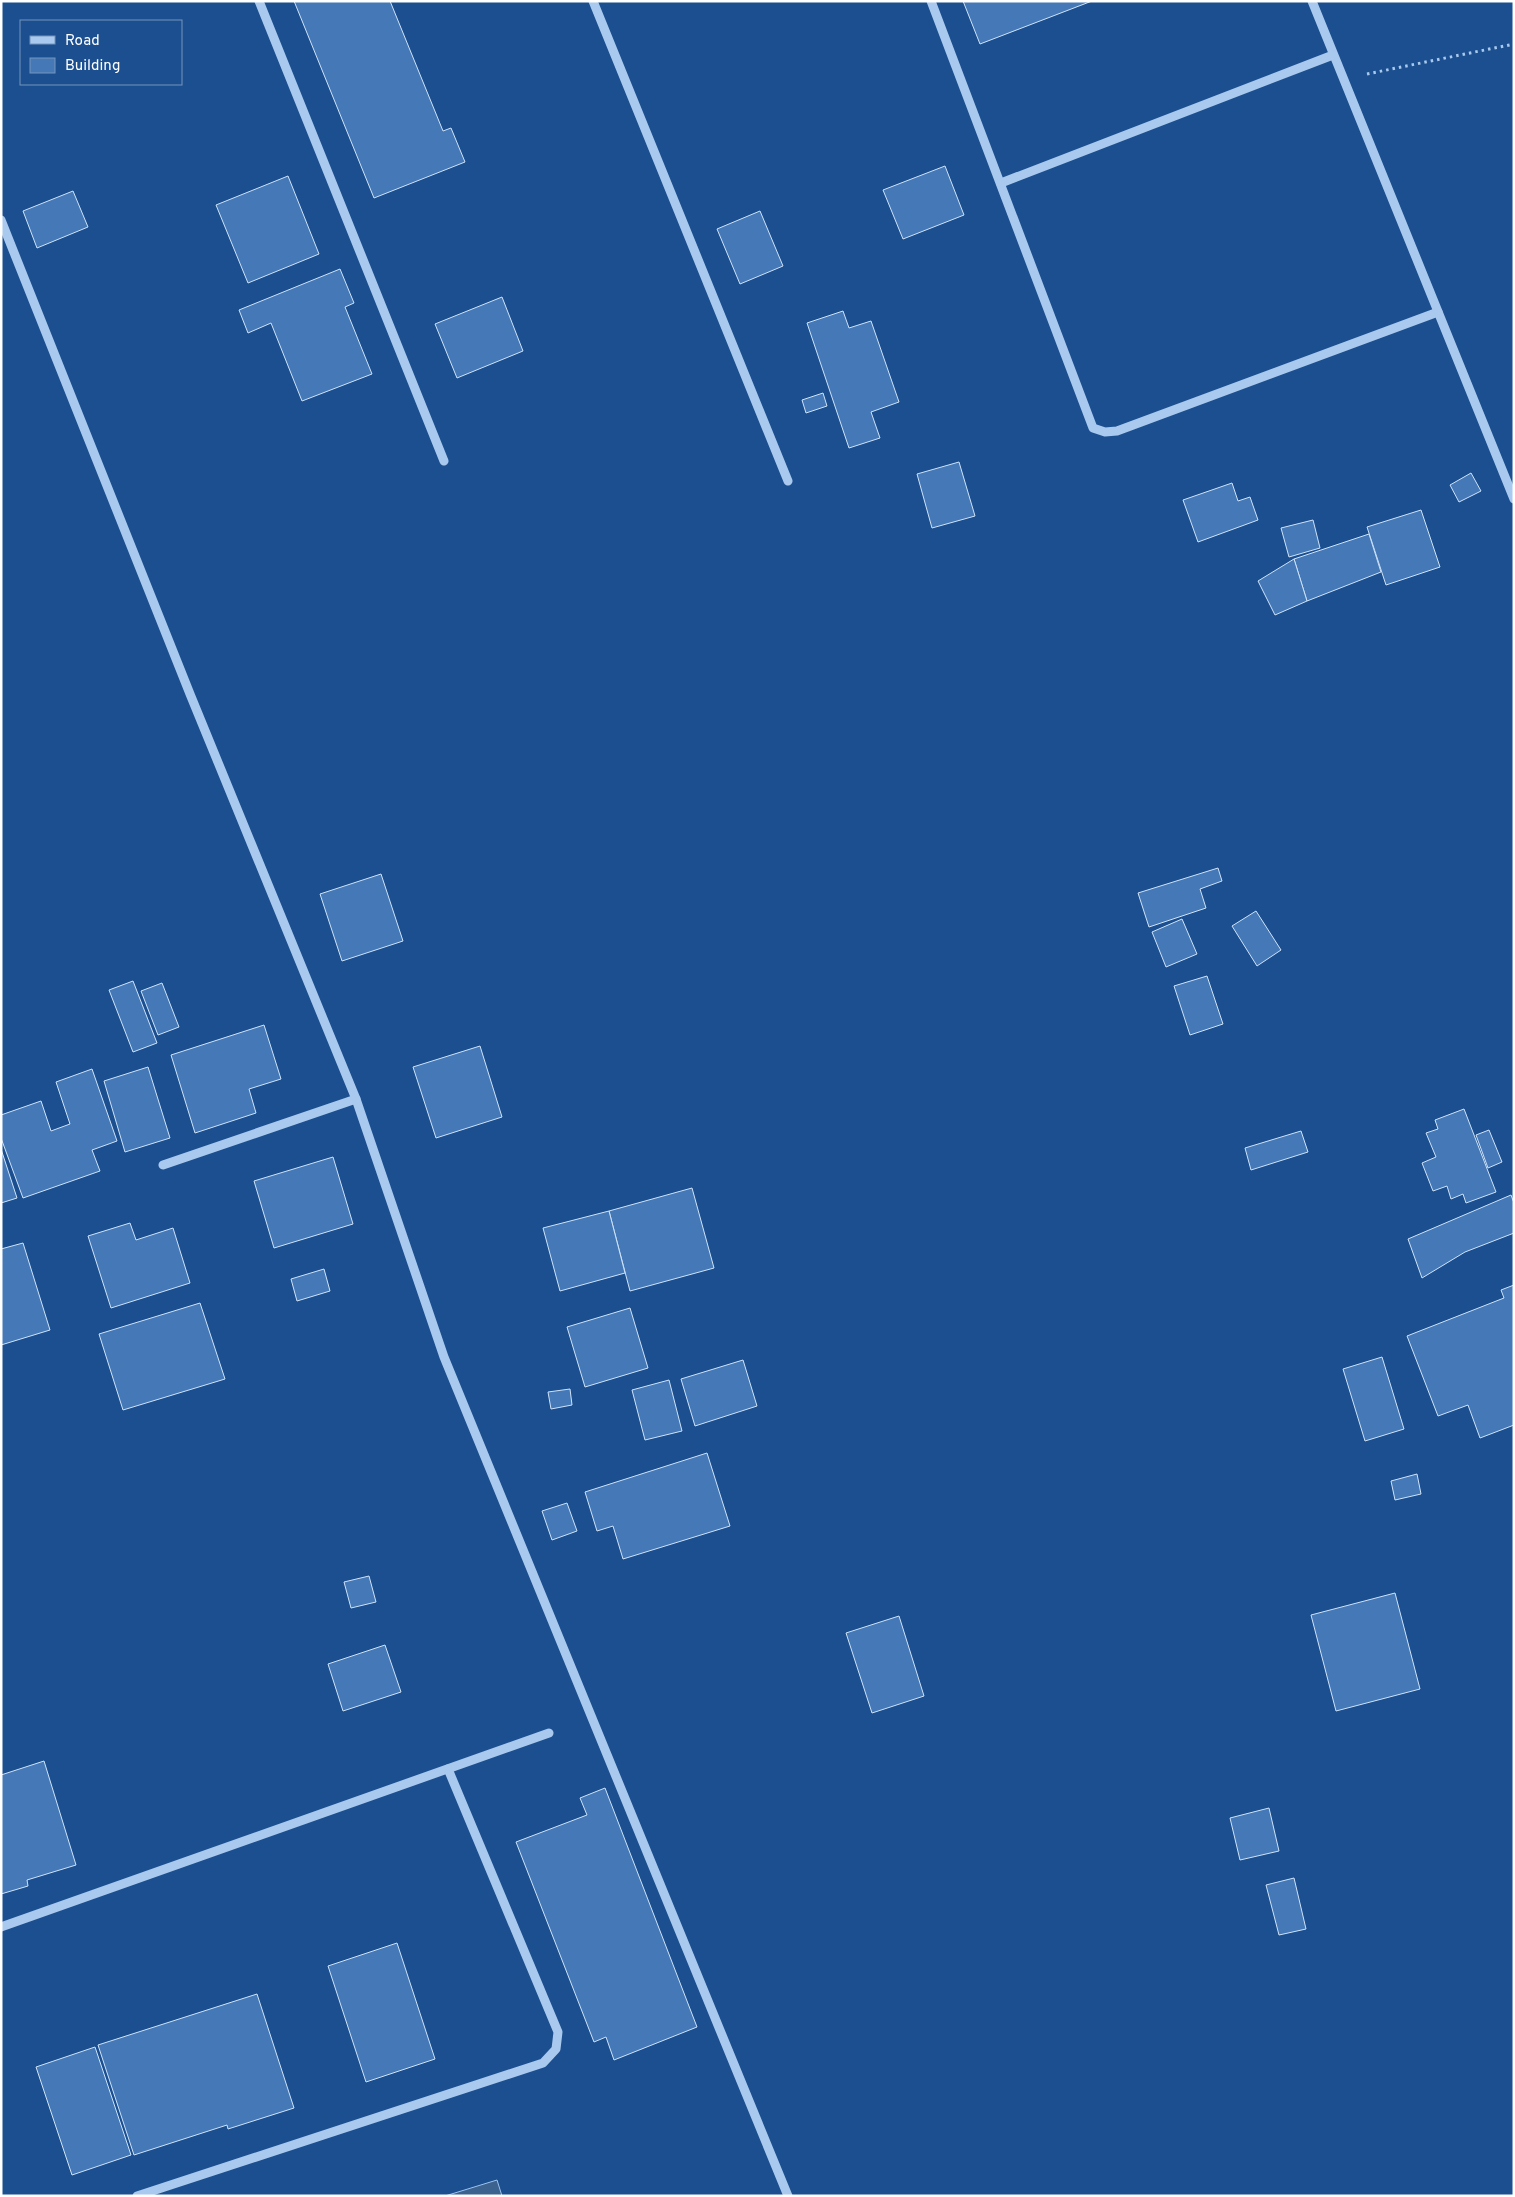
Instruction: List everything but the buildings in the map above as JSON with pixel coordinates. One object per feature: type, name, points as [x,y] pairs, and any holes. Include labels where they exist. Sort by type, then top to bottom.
[{"type":"street","points":[[259,1],[444,461]]},
{"type":"street","points":[[593,1],[788,481]]},
{"type":"street","points":[[930,1],[1093,428],[1105,432],[1118,431],[1438,312]]},
{"type":"street","points":[[1312,1],[1514,499]]},
{"type":"street","points":[[1001,184],[1333,55]]},
{"type":"street","points":[[1,220],[190,694],[356,1099],[444,1357],[788,2196]]},
{"type":"street","points":[[163,1164],[356,1099]]},
{"type":"street","points":[[1,1927],[549,1733]]},
{"type":"street","points":[[137,2196],[543,2063],[556,2049],[558,2032],[448,1769]]},
{"type":"path","points":[[1343,79],[1514,44]]},
{"type":"water","points":[[497,2180],[502,2196],[445,2196]]}]
